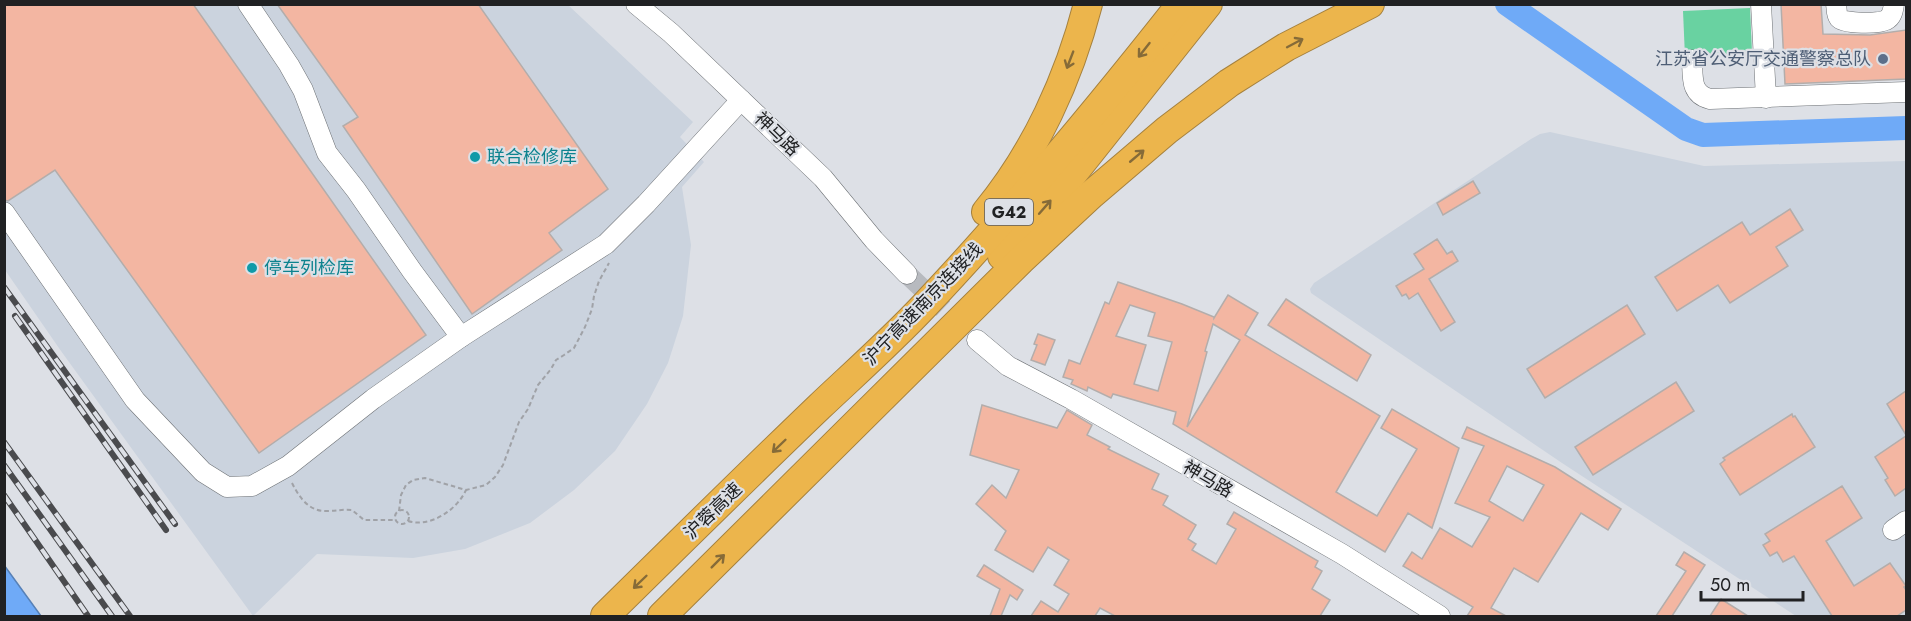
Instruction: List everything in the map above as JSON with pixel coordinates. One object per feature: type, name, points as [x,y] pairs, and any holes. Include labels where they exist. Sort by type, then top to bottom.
[{"type":"highway","name":"G42","points":[[821,405],[864,351],[913,299],[998,198],[1033,141],[1060,88],[1080,34],[1088,4]]},
{"type":"highway","name":"沪宁高速南京连接线","points":[[821,405],[876,354],[979,246],[1114,89],[1181,4]]},
{"type":"highway","name":"沪宁高速南京连接线","points":[[869,410],[1072,175],[1208,4]]},
{"type":"highway","name":"G42","points":[[662,616],[1021,260],[1092,194],[1167,130],[1229,84],[1286,47],[1370,4]]},
{"type":"highway","name":"沪蓉高速","points":[[605,616],[821,405]]},
{"type":"street","points":[[248,4],[289,64],[303,90],[327,153],[461,337]]},
{"type":"street","name":"神马路","points":[[636,4],[671,33],[823,178],[874,240],[907,274]]},
{"type":"street","points":[[1761,4],[1766,98]]},
{"type":"street","points":[[1836,4],[1840,19],[1848,22],[1885,21],[1892,15],[1894,4]]},
{"type":"street","points":[[1692,60],[1694,88],[1701,96],[1710,99],[1906,92]]},
{"type":"street","points":[[4,212],[135,399],[203,472],[226,488],[252,486],[288,466],[373,399],[461,337],[606,244],[646,204],[741,100]]},
{"type":"street","name":"神马路","points":[[977,340],[1008,366],[1071,399],[1342,554],[1440,616]]},
{"type":"path","points":[[395,520],[395,515],[399,511],[400,495],[406,484],[413,480],[425,478],[466,490],[486,485],[495,477],[538,385],[556,360],[574,348],[592,309],[599,281],[612,254],[606,244]]},
{"type":"path","points":[[288,466],[290,480],[299,497],[310,506],[324,511],[352,510],[364,520],[395,520],[401,524],[408,521],[416,523],[442,516],[462,498],[466,490]]},
{"type":"path","points":[[399,511],[406,512],[408,521]]},
{"type":"shaded area","points":[[4,5],[568,5],[693,122],[680,137],[704,162],[682,187],[691,245],[683,316],[668,363],[647,404],[615,451],[574,490],[530,523],[465,549],[413,558],[317,554],[253,616],[5,270]]},
{"type":"shaded area","points":[[1550,132],[1704,166],[1906,161],[1906,616],[1796,616],[1562,463],[1311,293],[1310,289],[1314,283],[1531,139]]},
{"type":"green space","points":[[1750,8],[1752,53],[1685,57],[1683,11]]},
{"type":"water","points":[[4,565],[41,616],[5,616]]},
{"type":"building","name":"停车列检库","points":[[4,4],[193,4],[426,335],[259,453],[55,170],[8,201],[4,200]]},
{"type":"building","name":"联合检修库","points":[[277,4],[478,4],[608,189],[549,233],[562,250],[472,314],[343,126],[358,117]]},
{"type":"building","points":[[1781,4],[1821,4],[1823,34],[1870,35],[1906,30],[1906,79],[1785,84]]},
{"type":"building","points":[[1473,181],[1480,193],[1443,215],[1437,203]]},
{"type":"building","points":[[1790,209],[1803,230],[1776,247],[1788,266],[1730,303],[1718,285],[1677,311],[1655,277],[1742,222],[1750,235]]},
{"type":"building","points":[[1437,239],[1447,254],[1452,251],[1458,261],[1429,279],[1455,322],[1441,331],[1418,293],[1409,299],[1406,294],[1402,296],[1396,286],[1424,269],[1414,254]]},
{"type":"building","points":[[1118,282],[1182,304],[1214,318],[1228,295],[1258,313],[1245,335],[1380,416],[1336,492],[1377,516],[1417,449],[1381,428],[1392,409],[1459,448],[1432,528],[1408,513],[1385,552],[1173,424],[1176,412],[1113,394],[1111,398],[1088,387],[1087,391],[1071,384],[1073,380],[1063,377],[1069,360],[1080,364],[1105,302],[1109,304]],"holes":[[[1130,305],[1155,313],[1148,336],[1172,342],[1158,391],[1134,384],[1146,345],[1116,336]],[[1213,324],[1240,340],[1187,427],[1207,352],[1205,351]]]},
{"type":"building","points":[[1286,299],[1371,355],[1357,381],[1268,325]]},
{"type":"building","points":[[1627,305],[1645,334],[1545,398],[1527,369]]},
{"type":"building","points":[[1038,334],[1055,340],[1045,365],[1031,360],[1037,345],[1034,344]]},
{"type":"building","points":[[1676,382],[1694,411],[1593,475],[1575,447]]},
{"type":"building","points":[[1906,391],[1906,435],[1887,404]]},
{"type":"building","points":[[982,405],[1057,428],[1067,410],[1092,425],[1087,435],[1110,447],[1108,449],[1159,474],[1152,489],[1168,496],[1163,505],[1196,525],[1188,539],[1196,544],[1192,550],[1216,564],[1236,529],[1227,524],[1234,512],[1318,561],[1315,567],[1322,571],[1312,589],[1330,600],[1320,616],[1115,616],[1100,608],[1095,616],[1031,616],[1041,601],[1058,612],[1069,594],[1054,585],[1069,560],[1048,547],[1033,572],[995,550],[1006,531],[976,504],[992,485],[1006,498],[1019,470],[970,455]]},
{"type":"building","points":[[1792,414],[1815,447],[1740,495],[1720,464],[1725,460],[1723,458]]},
{"type":"building","points":[[1467,427],[1555,467],[1621,509],[1608,530],[1581,513],[1538,582],[1514,568],[1491,608],[1506,616],[1467,616],[1473,607],[1403,566],[1412,552],[1422,559],[1440,528],[1472,547],[1490,517],[1455,503],[1484,446],[1462,438]],"holes":[[[1507,466],[1544,485],[1523,521],[1489,501]]]},
{"type":"building","points":[[1906,436],[1906,488],[1895,496],[1885,480],[1888,478],[1875,457]]},
{"type":"building","points":[[1842,486],[1862,518],[1826,541],[1854,586],[1890,563],[1906,586],[1904,587],[1906,610],[1897,616],[1832,616],[1794,556],[1783,562],[1777,552],[1770,556],[1763,545],[1770,541],[1765,534]]},
{"type":"building","points":[[1684,552],[1705,565],[1672,616],[1656,616],[1686,571],[1676,565]]},
{"type":"building","points":[[984,565],[1023,590],[1017,600],[1010,595],[1001,616],[990,616],[1000,589],[977,576]]},
{"type":"building","points":[[1721,599],[1748,616],[1710,616]]},
{"type":"waterway","points":[[1507,4],[1686,129],[1703,135],[1906,128]]},
{"type":"tunnel","points":[[907,274],[966,330]]},
{"type":"railway","points":[[4,287],[175,524]]},
{"type":"railway","points":[[15,316],[166,530]]},
{"type":"railway","points":[[4,442],[130,616]]},
{"type":"railway","points":[[4,465],[112,616]]},
{"type":"railway","points":[[4,495],[88,616]]},
{"type":"place","name":"江苏省公安厅交通警察总队","points":[[1883,59]]},
{"type":"place","name":"联合检修库","points":[[475,157]]},
{"type":"place","name":"停车列检库","points":[[252,268]]}]
